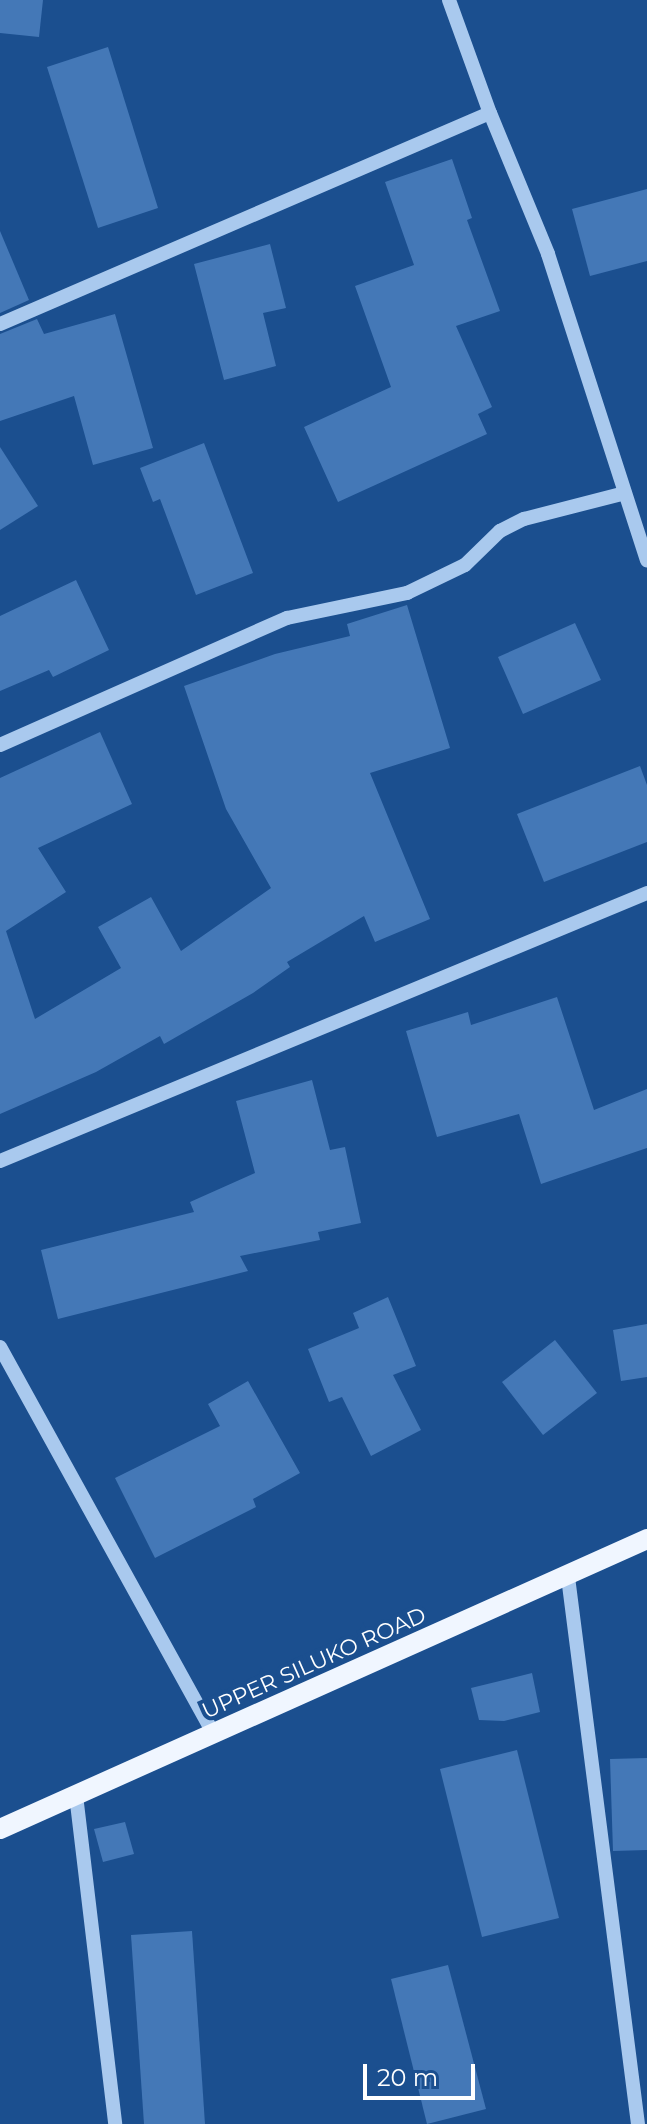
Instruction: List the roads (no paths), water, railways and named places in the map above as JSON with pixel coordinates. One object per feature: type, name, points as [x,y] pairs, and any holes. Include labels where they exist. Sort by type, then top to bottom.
[{"type":"main road","name":"UPPER SILUKO ROAD","points":[[0,1829],[647,1539]]},
{"type":"street","points":[[449,0],[490,113],[548,254],[647,560]]},
{"type":"street","points":[[0,324],[490,113]]},
{"type":"street","points":[[0,745],[287,618],[407,593],[465,565],[500,531],[524,519],[625,493]]},
{"type":"street","points":[[0,1161],[647,893]]},
{"type":"street","points":[[0,1347],[214,1734]]},
{"type":"street","points":[[568,1577],[641,2089],[638,2124]]},
{"type":"street","points":[[76,1795],[115,2124]]}]
